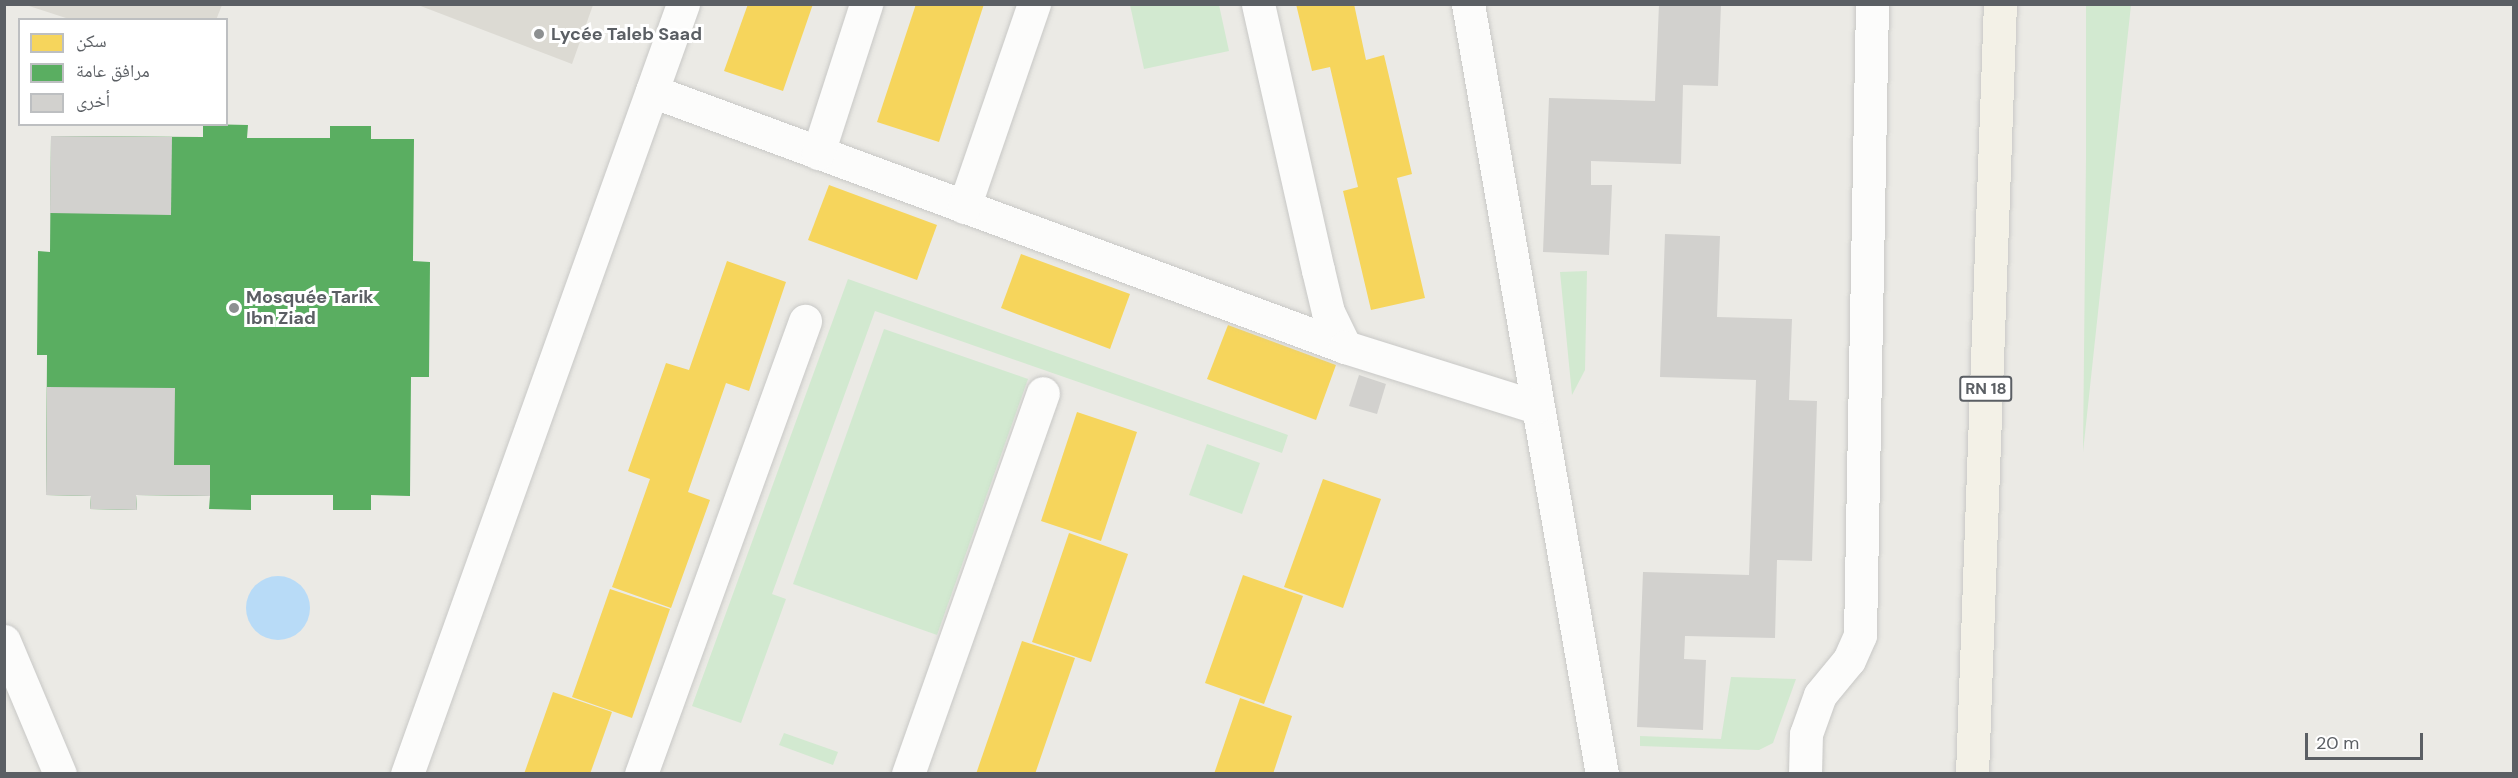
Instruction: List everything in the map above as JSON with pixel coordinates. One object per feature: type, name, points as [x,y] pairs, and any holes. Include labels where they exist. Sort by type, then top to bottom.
[{"type":"main road","name":"RN 18","points":[[1972,774],[2000,4]]},
{"type":"street","points":[[407,774],[683,4]]},
{"type":"street","points":[[818,153],[866,4]]},
{"type":"street","points":[[964,207],[1034,4]]},
{"type":"street","points":[[1258,4],[1328,312],[1345,347]]},
{"type":"street","points":[[1468,4],[1536,407],[1602,774]]},
{"type":"street","points":[[1804,774],[1806,734],[1820,695],[1849,660],[1860,634],[1872,4]]},
{"type":"street","points":[[652,91],[1345,347],[1536,407]]},
{"type":"street","points":[[641,774],[805,321]]},
{"type":"street","points":[[908,774],[1043,393]]},
{"type":"street","points":[[4,641],[60,774]]},
{"type":"shaded area","points":[[26,5],[222,5],[217,18],[66,18]]},
{"type":"shaded area","name":"Lycée Taleb Saad","points":[[418,5],[593,5],[572,64]]},
{"type":"green space","points":[[1130,5],[1219,5],[1229,51],[1144,69]]},
{"type":"green space","points":[[2086,5],[2131,5],[2083,452],[2086,157]]},
{"type":"green space","points":[[1587,271],[1585,370],[1572,395],[1560,272]]},
{"type":"green space","points":[[848,279],[1288,435],[1282,453],[875,311],[772,594],[786,599],[741,723],[692,706]]},
{"type":"green space","points":[[884,329],[1028,379],[937,635],[793,584]]},
{"type":"green space","points":[[1207,444],[1260,463],[1242,514],[1189,495]]},
{"type":"green space","points":[[1731,677],[1796,679],[1773,743],[1759,750],[1640,746],[1640,736],[1721,739]]},
{"type":"green space","points":[[784,733],[838,752],[833,765],[779,745]]},
{"type":"water","points":[[278,576],[296,582],[304,590],[310,608],[304,626],[296,634],[278,640],[260,634],[252,626],[246,608],[252,590],[260,582]]},
{"type":"building: سكن","points":[[748,4],[813,4],[783,91],[724,71]]},
{"type":"building: سكن","points":[[916,4],[984,4],[939,142],[877,122]]},
{"type":"building: سكن","points":[[1296,4],[1354,4],[1366,60],[1384,55],[1412,174],[1397,178],[1425,298],[1371,310],[1343,191],[1358,187],[1330,67],[1312,71]]},
{"type":"building: سكن","points":[[829,185],[937,225],[917,280],[808,240]]},
{"type":"building: سكن","points":[[1021,254],[1130,294],[1110,349],[1001,308]]},
{"type":"building: سكن","points":[[727,261],[786,282],[749,391],[726,383],[688,492],[710,500],[671,608],[612,587],[650,479],[628,471],[666,363],[689,370]]},
{"type":"building: سكن","points":[[1228,325],[1336,365],[1316,420],[1207,379]]},
{"type":"building: سكن","points":[[1077,412],[1137,432],[1101,541],[1041,521]]},
{"type":"building: سكن","points":[[1323,479],[1381,499],[1343,608],[1284,587]]},
{"type":"building: سكن","points":[[1069,533],[1128,554],[1091,662],[1032,642]]},
{"type":"building: سكن","points":[[1243,575],[1303,596],[1264,704],[1205,683]]},
{"type":"building: سكن","points":[[610,589],[670,609],[632,718],[572,697]]},
{"type":"building: سكن","points":[[1022,641],[1075,658],[1035,774],[976,774]]},
{"type":"building: سكن","points":[[553,692],[612,712],[590,774],[524,774]]},
{"type":"building: سكن","points":[[1240,698],[1292,716],[1273,774],[1214,774]]},
{"type":"building: مرافق عامة","name":"Mosquée Tarik Ibn Ziad","points":[[228,125],[248,125],[247,138],[330,138],[330,126],[371,126],[371,139],[414,139],[413,261],[430,262],[429,377],[411,377],[410,496],[371,495],[371,510],[333,510],[333,495],[251,495],[251,510],[209,509],[210,496],[136,495],[137,510],[90,509],[91,496],[46,495],[47,355],[37,355],[38,251],[50,252],[51,136],[203,137],[203,126]]},
{"type":"building: أخرى","points":[[1659,4],[1721,4],[1718,86],[1683,85],[1681,164],[1591,161],[1591,185],[1612,185],[1609,255],[1543,252],[1549,98],[1655,101]]},
{"type":"building: أخرى","points":[[51,136],[172,137],[171,215],[50,213]]},
{"type":"building: أخرى","points":[[1665,234],[1720,236],[1717,317],[1792,319],[1789,400],[1817,401],[1812,561],[1777,560],[1775,638],[1685,636],[1684,659],[1706,660],[1703,730],[1637,727],[1643,572],[1749,575],[1756,380],[1660,377]]},
{"type":"building: أخرى","points":[[1359,375],[1386,384],[1377,414],[1349,406]]},
{"type":"building: أخرى","points":[[47,387],[175,388],[174,465],[210,465],[210,496],[136,495],[137,510],[90,509],[91,496],[46,495]]},
{"type":"place","name":"Lycée Taleb Saad","points":[[539,34]]},
{"type":"place","name":"Mosquée Tarik Ibn Ziad","points":[[234,308]]}]
